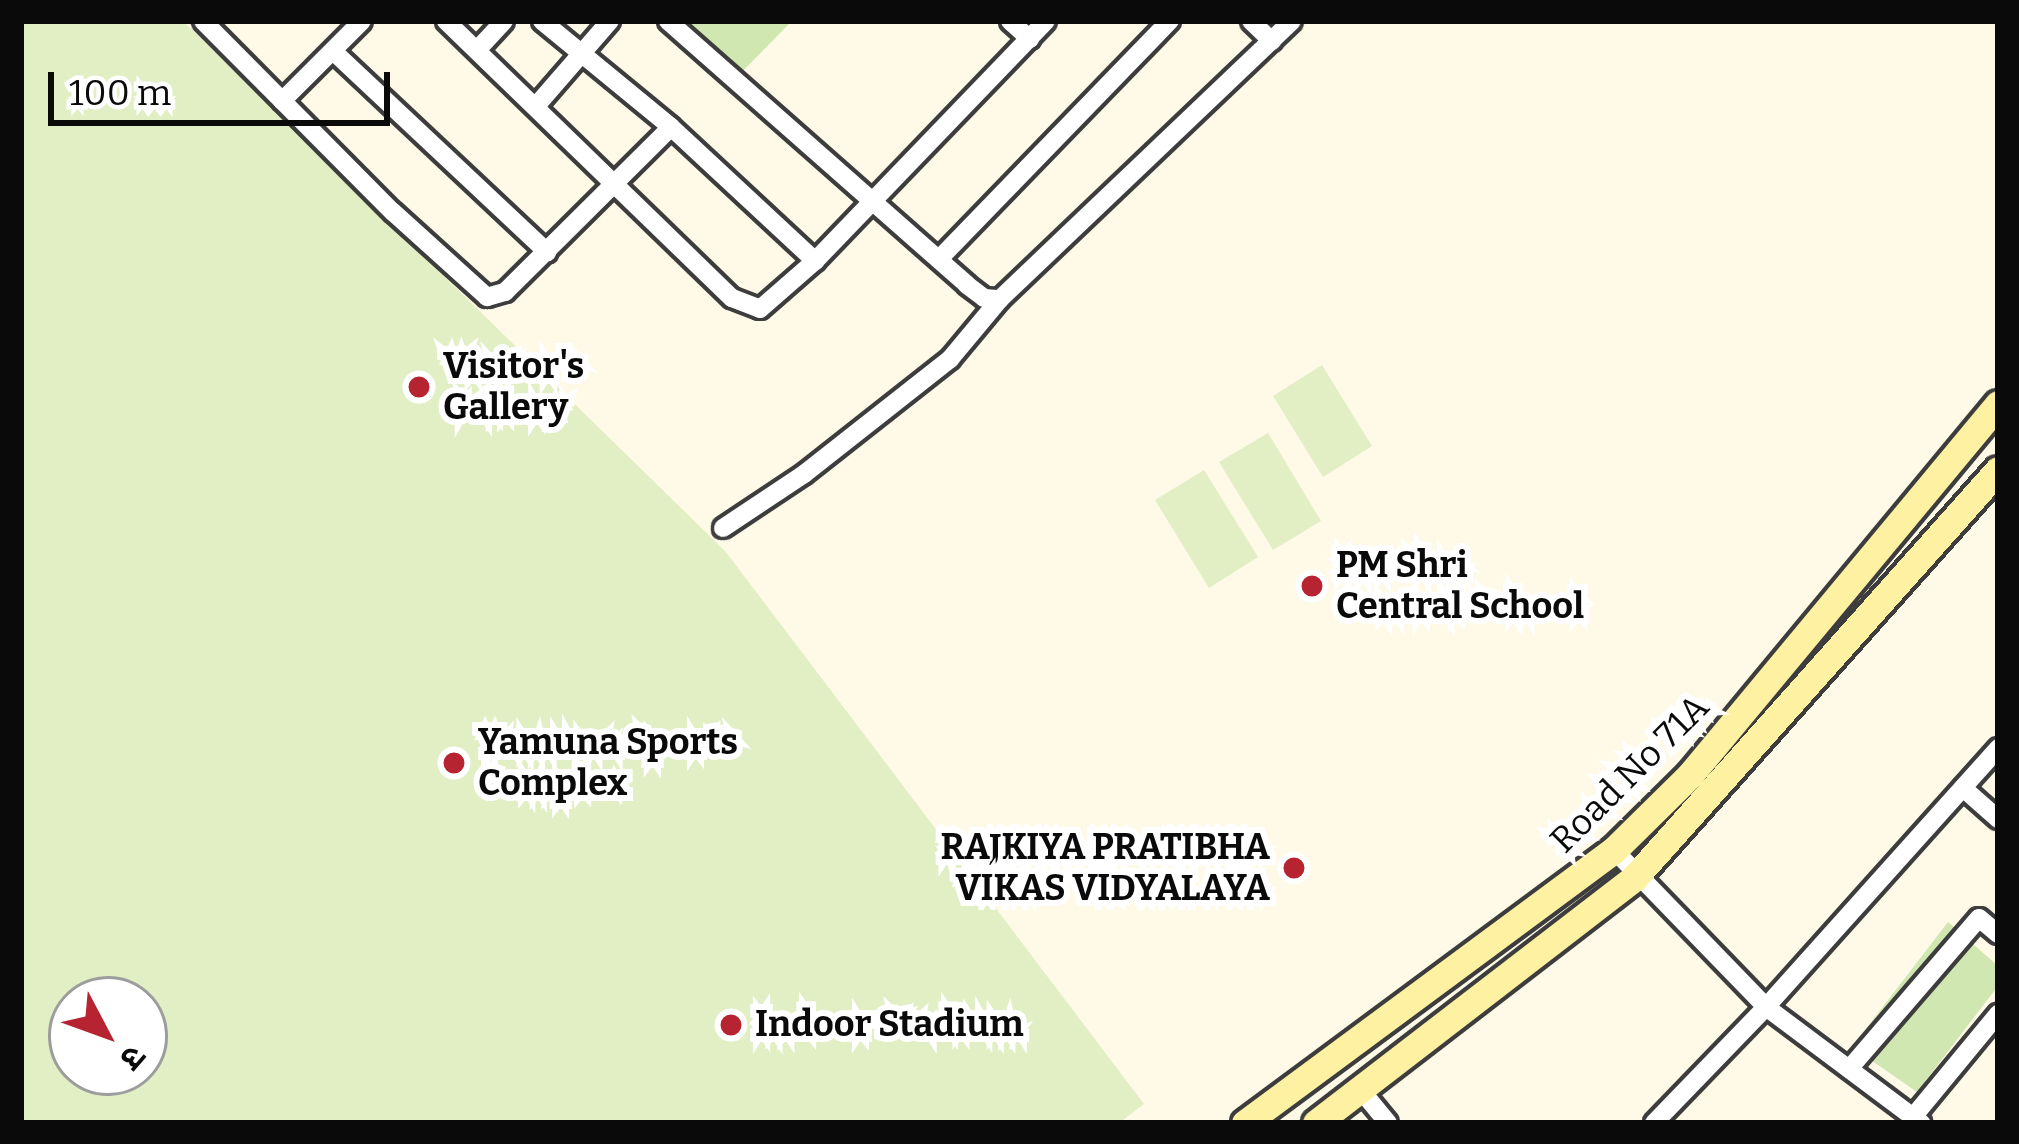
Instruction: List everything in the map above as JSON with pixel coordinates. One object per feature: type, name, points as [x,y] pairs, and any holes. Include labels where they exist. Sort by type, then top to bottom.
[{"type":"street","points":[[282,101],[362,21]]},
{"type":"street","points":[[446,21],[742,302],[766,306],[1046,21]]},
{"type":"street","points":[[478,49],[504,21]]},
{"type":"street","points":[[542,21],[671,127],[815,261]]},
{"type":"street","points":[[536,106],[610,21]]},
{"type":"street","points":[[668,21],[984,298],[1000,299]]},
{"type":"street","points":[[1010,21],[1030,39]]},
{"type":"street","points":[[939,259],[1170,21]]},
{"type":"street","points":[[1251,21],[1272,40]]},
{"type":"street","points":[[723,528],[804,474],[950,359],[1000,299],[1292,21]]},
{"type":"street","points":[[211,24],[282,101],[481,294],[505,292],[671,127]]},
{"type":"street","points":[[333,51],[386,106],[547,251]]},
{"type":"street","name":"Road No 71A","points":[[1245,1123],[1614,850],[1690,775],[1998,404]]},
{"type":"street","name":"Road No 71A","points":[[1316,1123],[1635,877],[1998,470]]},
{"type":"street","points":[[1654,1123],[1766,1007],[1998,748]]},
{"type":"street","points":[[1963,788],[1998,819]]},
{"type":"street","points":[[1614,850],[1635,877],[1766,1007],[1917,1120],[1998,1014]]},
{"type":"street","points":[[1849,1069],[1979,918],[1998,934]]},
{"type":"street","points":[[1360,1089],[1388,1123]]},
{"type":"green space","name":"Yamuna Sports Complex","points":[[21,21],[183,21],[726,552],[1144,1104],[1119,1123],[21,1123]]},
{"type":"green space","points":[[670,21],[792,21],[731,83]]},
{"type":"green space","points":[[1322,365],[1372,446],[1323,477],[1273,396]]},
{"type":"green space","points":[[1268,433],[1321,521],[1273,550],[1219,462]]},
{"type":"green space","points":[[1204,470],[1258,557],[1209,588],[1155,500]]},
{"type":"green space","points":[[1948,922],[1998,966],[1998,986],[1917,1092],[1852,1047]]},
{"type":"place","name":"Visitor's Gallery","points":[[419,387]]},
{"type":"place","name":"PM Shri Central School","points":[[1312,586]]},
{"type":"place","name":"Yamuna Sports Complex","points":[[454,763]]},
{"type":"place","name":"RAJKIYA PRATIBHA VIKAS VIDYALAYA","points":[[1294,868]]},
{"type":"place","name":"Indoor Stadium","points":[[731,1025]]}]
